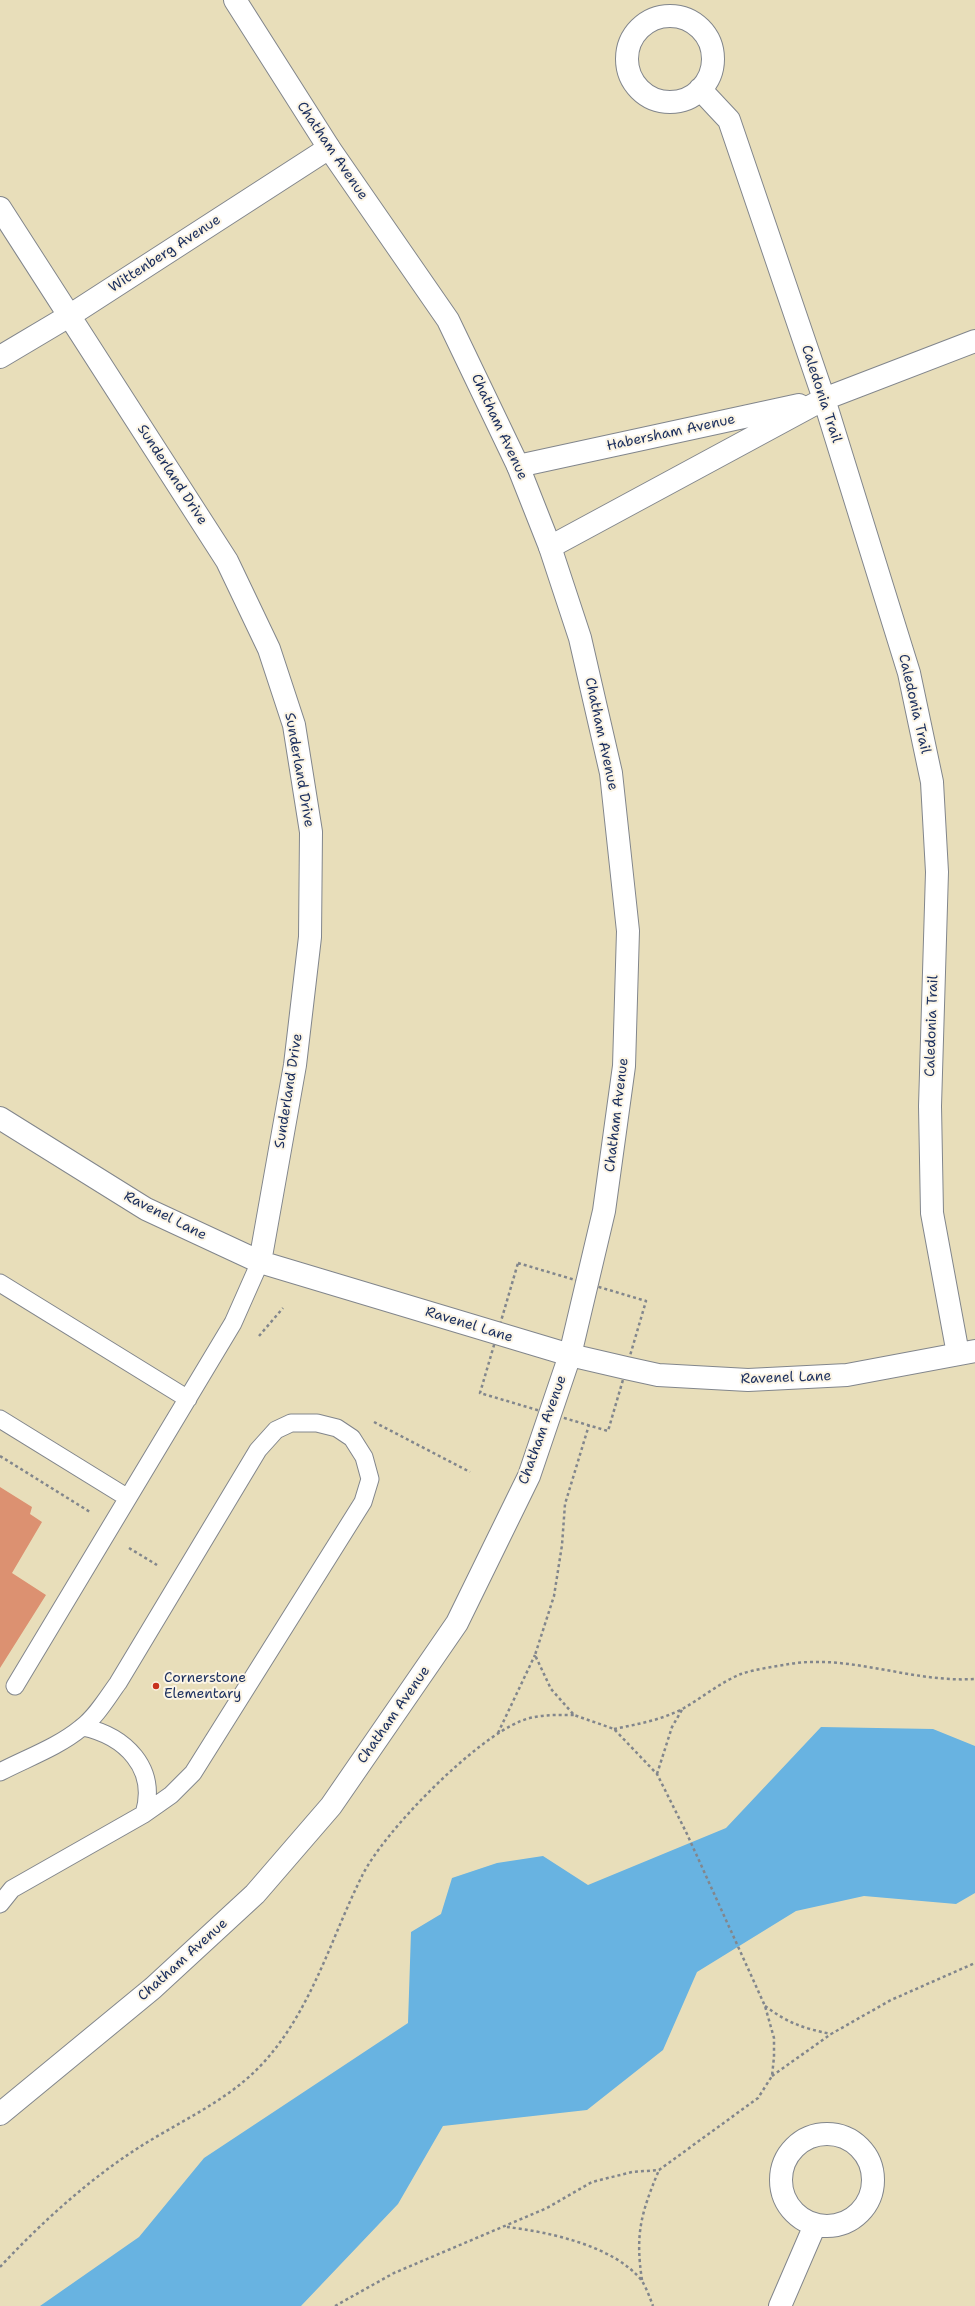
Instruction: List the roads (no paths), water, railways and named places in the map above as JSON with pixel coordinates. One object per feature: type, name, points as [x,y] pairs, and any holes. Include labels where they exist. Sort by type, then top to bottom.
[{"type":"street","name":"Chatham Avenue","points":[[0,2114],[153,1988],[255,1894],[331,1806],[458,1623],[529,1476],[570,1355],[604,1211],[624,1066],[628,931],[611,773],[580,638],[550,546],[518,466],[448,320],[329,148],[235,0]]},
{"type":"street","name":"Caledonia Trail","points":[[700,89],[729,120],[824,399],[909,673],[932,782],[937,872],[930,1106],[932,1213],[966,1353]]},
{"type":"street","name":"Wittenberg Avenue","points":[[0,357],[69,316],[329,148]]},
{"type":"street","name":"Sunderland Drive","points":[[0,208],[227,561],[269,649],[294,725],[311,832],[310,937],[295,1065],[260,1262]]},
{"type":"street","name":"Habersham Avenue","points":[[550,546],[824,399],[975,341]]},
{"type":"street","name":"Habersham Avenue","points":[[518,466],[824,399]]},
{"type":"street","name":"Ravenel Lane","points":[[0,1118],[146,1209],[260,1262],[570,1355],[658,1375],[748,1380],[847,1375],[966,1353]]},
{"type":"street","points":[[820,2133],[838,2134],[854,2142],[867,2155],[873,2173],[872,2191],[864,2207],[851,2220],[833,2226],[815,2225],[799,2217],[786,2204],[780,2186],[781,2168],[789,2152],[803,2139],[820,2133]]},
{"type":"street","points":[[780,2306],[815,2225]]},
{"type":"lane","points":[[15,1686],[233,1323],[260,1262]]},
{"type":"lane","points":[[0,1283],[188,1399]]},
{"type":"lane","points":[[0,1419],[128,1498]]},
{"type":"lane","points":[[0,1772],[70,1736],[83,1727],[118,1683],[258,1450],[276,1430],[291,1424],[317,1423],[337,1428],[352,1438],[364,1457],[370,1479],[363,1502],[193,1772],[171,1795],[144,1814],[12,1889],[0,1904]]},
{"type":"lane","points":[[83,1727],[102,1731],[119,1741],[134,1757],[145,1776],[148,1798],[144,1814]]},
{"type":"water","points":[[821,1727],[933,1729],[975,1746],[975,1893],[956,1904],[864,1896],[796,1911],[697,1972],[663,2050],[587,2110],[443,2126],[398,2204],[301,2306],[40,2306],[139,2237],[204,2158],[408,2023],[411,1932],[441,1914],[452,1878],[497,1863],[543,1856],[588,1885],[726,1828]]},
{"type":"place","name":"Cornerstone Elementary","points":[[156,1686]]}]
